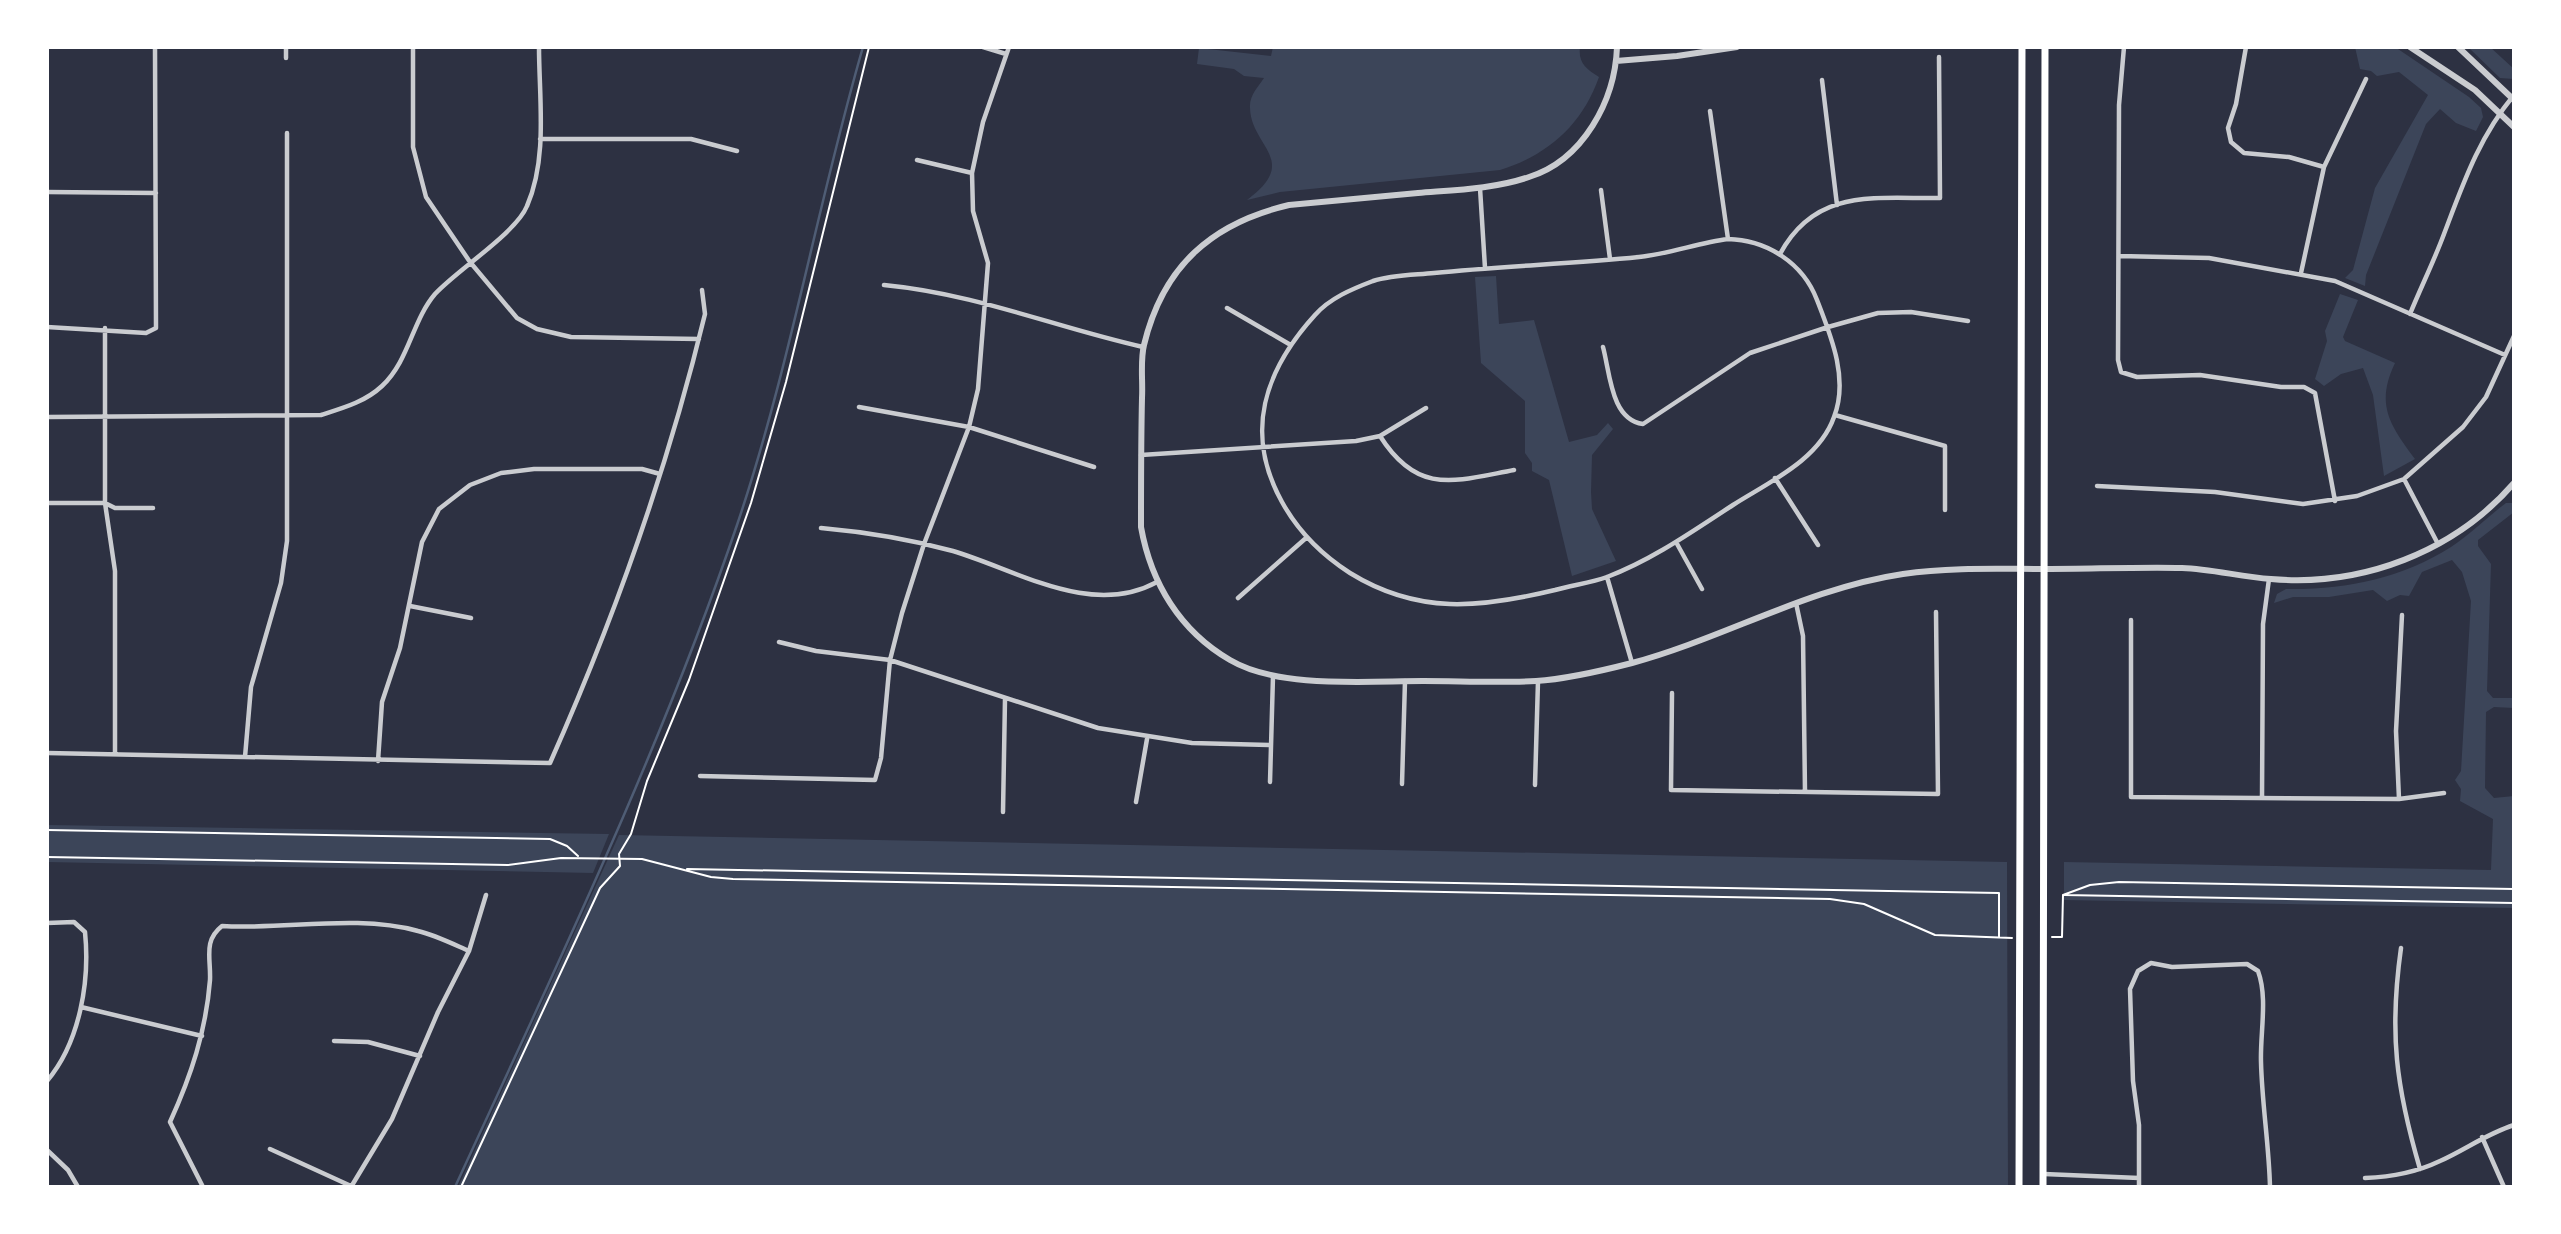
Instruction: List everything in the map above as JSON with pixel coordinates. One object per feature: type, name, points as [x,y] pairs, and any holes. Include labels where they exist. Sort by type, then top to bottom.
[{"type":"main road","points":[[2019,1187],[2022,47]]},
{"type":"main road","points":[[2043,1187],[2045,47]]},
{"type":"street","points":[[47,327],[105,328],[146,333],[156,328],[155,47]]},
{"type":"street","points":[[286,47],[286,58]]},
{"type":"street","points":[[413,47],[413,147],[417,170],[435,214],[470,262],[517,318],[537,329],[571,337],[699,339]]},
{"type":"street","points":[[47,418],[320,415],[355,405],[383,385],[401,361],[423,309],[526,209],[536,180],[540,139],[539,47]]},
{"type":"street","points":[[983,47],[1006,54]]},
{"type":"street","points":[[700,776],[875,780],[881,758],[890,660],[924,544],[969,427],[982,360],[988,263],[973,211],[972,173],[984,122],[1009,47]]},
{"type":"street","points":[[1617,47],[1614,81],[1603,107],[1582,141],[1560,160],[1531,177],[1480,188],[1289,205],[1241,219],[1203,242],[1184,262],[1158,304],[1143,347],[1141,527],[1146,555],[1157,582],[1175,613],[1202,640],[1231,661],[1273,676],[1405,681],[1538,681],[1632,663],[1796,602],[1862,581],[1907,573],[2185,568],[2269,579],[2315,581],[2355,576],[2390,566],[2438,544],[2479,517],[2513,485]]},
{"type":"street","points":[[1616,61],[1677,57],[1737,47]]},
{"type":"street","points":[[2124,47],[2119,105],[2118,360],[2121,372],[2137,377],[2200,375],[2281,387],[2304,387],[2315,393],[2334,500]]},
{"type":"street","points":[[2246,47],[2236,104],[2228,128],[2231,142],[2244,153],[2278,155],[2324,167]]},
{"type":"street","points":[[2410,47],[2475,90],[2514,127]]},
{"type":"street","points":[[2410,314],[2469,165],[2500,112],[2513,98],[2458,47]]},
{"type":"street","points":[[1780,254],[1790,236],[1824,208],[1858,198],[1940,198],[1939,57]]},
{"type":"street","points":[[2301,273],[2324,167],[2365,79]]},
{"type":"street","points":[[1822,80],[1837,205]]},
{"type":"street","points":[[1710,111],[1728,239]]},
{"type":"street","points":[[245,757],[251,687],[281,583],[287,541],[287,132]]},
{"type":"street","points":[[540,139],[691,139],[737,150]]},
{"type":"street","points":[[917,160],[972,173]]},
{"type":"street","points":[[1480,188],[1485,268]]},
{"type":"street","points":[[1601,190],[1610,259]]},
{"type":"street","points":[[47,192],[156,193]]},
{"type":"street","points":[[1728,239],[1744,240],[1780,254],[1800,270],[1812,288],[1828,327],[1837,359],[1840,388],[1835,415],[1825,438],[1805,457],[1775,478],[1676,542],[1607,577],[1523,598],[1452,606],[1424,603],[1374,588],[1338,566],[1307,538],[1278,495],[1268,472],[1264,448],[1267,390],[1289,344],[1327,302],[1377,279],[1670,253],[1699,243],[1728,239]]},
{"type":"street","points":[[2119,256],[2209,258],[2335,281],[2505,355]]},
{"type":"street","points":[[884,285],[986,302],[1092,335],[1143,347]]},
{"type":"street","points":[[47,753],[550,763],[607,622],[660,474],[705,314],[702,290]]},
{"type":"street","points":[[1227,308],[1289,344]]},
{"type":"street","points":[[1603,346],[1620,413],[1630,423],[1643,424],[1751,353],[1828,327],[1889,313],[1911,312],[1968,321]]},
{"type":"street","points":[[105,328],[105,503],[115,571],[115,754]]},
{"type":"street","points":[[2097,486],[2216,492],[2303,504],[2334,500],[2404,480],[2463,427],[2486,397],[2514,336]]},
{"type":"street","points":[[859,407],[928,417],[969,427],[1094,467]]},
{"type":"street","points":[[1140,456],[1264,448],[1380,436],[1426,408]]},
{"type":"street","points":[[1835,415],[1945,446],[1945,510]]},
{"type":"street","points":[[1380,436],[1407,469],[1425,478],[1459,480],[1514,470]]},
{"type":"street","points":[[378,761],[382,702],[410,606],[422,542],[439,509],[470,485],[501,473],[534,469],[642,469],[660,474]]},
{"type":"street","points":[[1775,478],[1818,545]]},
{"type":"street","points":[[2404,480],[2438,544]]},
{"type":"street","points":[[47,503],[105,503],[115,508],[153,508]]},
{"type":"street","points":[[821,528],[924,544],[1049,585],[1091,595],[1131,594],[1157,582]]},
{"type":"street","points":[[1238,598],[1307,538]]},
{"type":"street","points":[[1676,542],[1702,589]]},
{"type":"street","points":[[1607,577],[1632,663]]},
{"type":"street","points":[[2262,799],[2263,624],[2269,579]]},
{"type":"street","points":[[1796,602],[1802,636],[1805,792]]},
{"type":"street","points":[[410,606],[471,618]]},
{"type":"street","points":[[1672,693],[1671,790],[1938,794],[1936,612]]},
{"type":"street","points":[[2399,799],[2396,731],[2402,615]]},
{"type":"street","points":[[2131,620],[2131,797],[2399,799],[2444,793]]},
{"type":"street","points":[[779,642],[816,651],[890,660],[1098,729],[1147,738],[1269,745]]},
{"type":"street","points":[[1270,782],[1273,676]]},
{"type":"street","points":[[1402,784],[1405,681]]},
{"type":"street","points":[[1535,785],[1538,681]]},
{"type":"street","points":[[1003,812],[1005,699]]},
{"type":"street","points":[[1136,802],[1147,738]]},
{"type":"street","points":[[270,1149],[351,1186],[392,1119],[469,951],[486,895]]},
{"type":"street","points":[[47,923],[74,922],[85,932],[88,957],[81,1007],[71,1042],[47,1081]]},
{"type":"street","points":[[203,1187],[170,1122],[187,1084],[202,1036],[210,980],[209,943],[213,933],[222,926],[249,928],[370,925],[417,930],[469,951]]},
{"type":"street","points":[[2402,948],[2393,1024],[2395,1060],[2404,1114],[2420,1169]]},
{"type":"street","points":[[2139,1187],[2139,1125],[2133,1081],[2130,989],[2138,971],[2151,963],[2172,967],[2247,964],[2258,971],[2263,984],[2261,1065],[2269,1140],[2270,1187]]},
{"type":"street","points":[[81,1007],[202,1036]]},
{"type":"street","points":[[334,1041],[368,1042],[420,1056]]},
{"type":"street","points":[[2365,1178],[2397,1177],[2420,1169],[2482,1137],[2514,1125]]},
{"type":"street","points":[[2482,1137],[2504,1187]]},
{"type":"street","points":[[47,1150],[68,1170],[78,1187]]},
{"type":"street","points":[[2043,1174],[2139,1178]]},
{"type":"path","points":[[461,1187],[600,888],[618,869],[708,629],[751,503],[786,382],[869,47]]},
{"type":"path","points":[[47,830],[550,839],[567,846],[579,857]]},
{"type":"path","points":[[47,857],[508,865],[596,857],[642,859],[711,877],[733,878],[1830,899],[1864,904],[1936,935],[2020,938]]},
{"type":"path","points":[[685,869],[1999,893],[1999,938]]},
{"type":"path","points":[[2063,895],[2090,885],[2119,882],[2514,889]]},
{"type":"path","points":[[2042,937],[2062,937],[2063,895]]},
{"type":"path","points":[[2063,895],[2514,903]]},
{"type":"shaded area","points":[[1273,47],[1580,47],[1580,57],[1584,65],[1599,77],[1583,110],[1561,136],[1533,156],[1500,170],[1280,192],[1247,200],[1263,186],[1272,164],[1252,122],[1250,108],[1252,96],[1264,78],[1244,76],[1234,69],[1197,64],[1199,48],[1271,56]]},
{"type":"shaded area","points":[[2355,47],[2395,47],[2469,97],[2481,108],[2483,117],[2476,131],[2456,123],[2440,109],[2426,124],[2366,275],[2365,286],[2345,278],[2353,270],[2375,188],[2428,95],[2399,72],[2377,76],[2371,71],[2360,69]]},
{"type":"shaded area","points":[[2468,47],[2490,47],[2514,69],[2514,79],[2500,78]]},
{"type":"shaded area","points":[[1496,276],[1499,324],[1534,320],[1569,442],[1597,435],[1608,423],[1613,429],[1592,455],[1591,492],[1592,509],[1616,561],[1572,576],[1549,480],[1532,471],[1532,463],[1525,453],[1525,401],[1481,363],[1475,277]]},
{"type":"shaded area","points":[[2340,294],[2358,300],[2343,337],[2345,341],[2395,363],[2386,391],[2388,414],[2392,425],[2415,459],[2384,476],[2373,395],[2363,368],[2341,374],[2324,386],[2315,379],[2327,341],[2325,331]]},
{"type":"shaded area","points":[[2506,503],[2514,503],[2514,512],[2478,540],[2478,546],[2491,564],[2487,691],[2493,698],[2514,698],[2514,708],[2494,707],[2486,712],[2485,788],[2494,798],[2514,796],[2514,908],[2064,900],[2064,862],[2491,870],[2493,819],[2460,801],[2461,789],[2455,780],[2461,771],[2471,601],[2462,572],[2452,560],[2422,572],[2409,596],[2400,595],[2387,601],[2373,590],[2329,597],[2293,597],[2274,603],[2277,594],[2286,589],[2351,585],[2412,567],[2451,547]]},
{"type":"shaded area","points":[[47,825],[609,834],[593,873],[47,862]]},
{"type":"shaded area","points":[[619,835],[2007,862],[2008,1187],[458,1187]]},
{"type":"waterway","points":[[455,1187],[605,859],[675,694],[707,610],[737,525],[773,406],[831,166],[863,47]]}]
